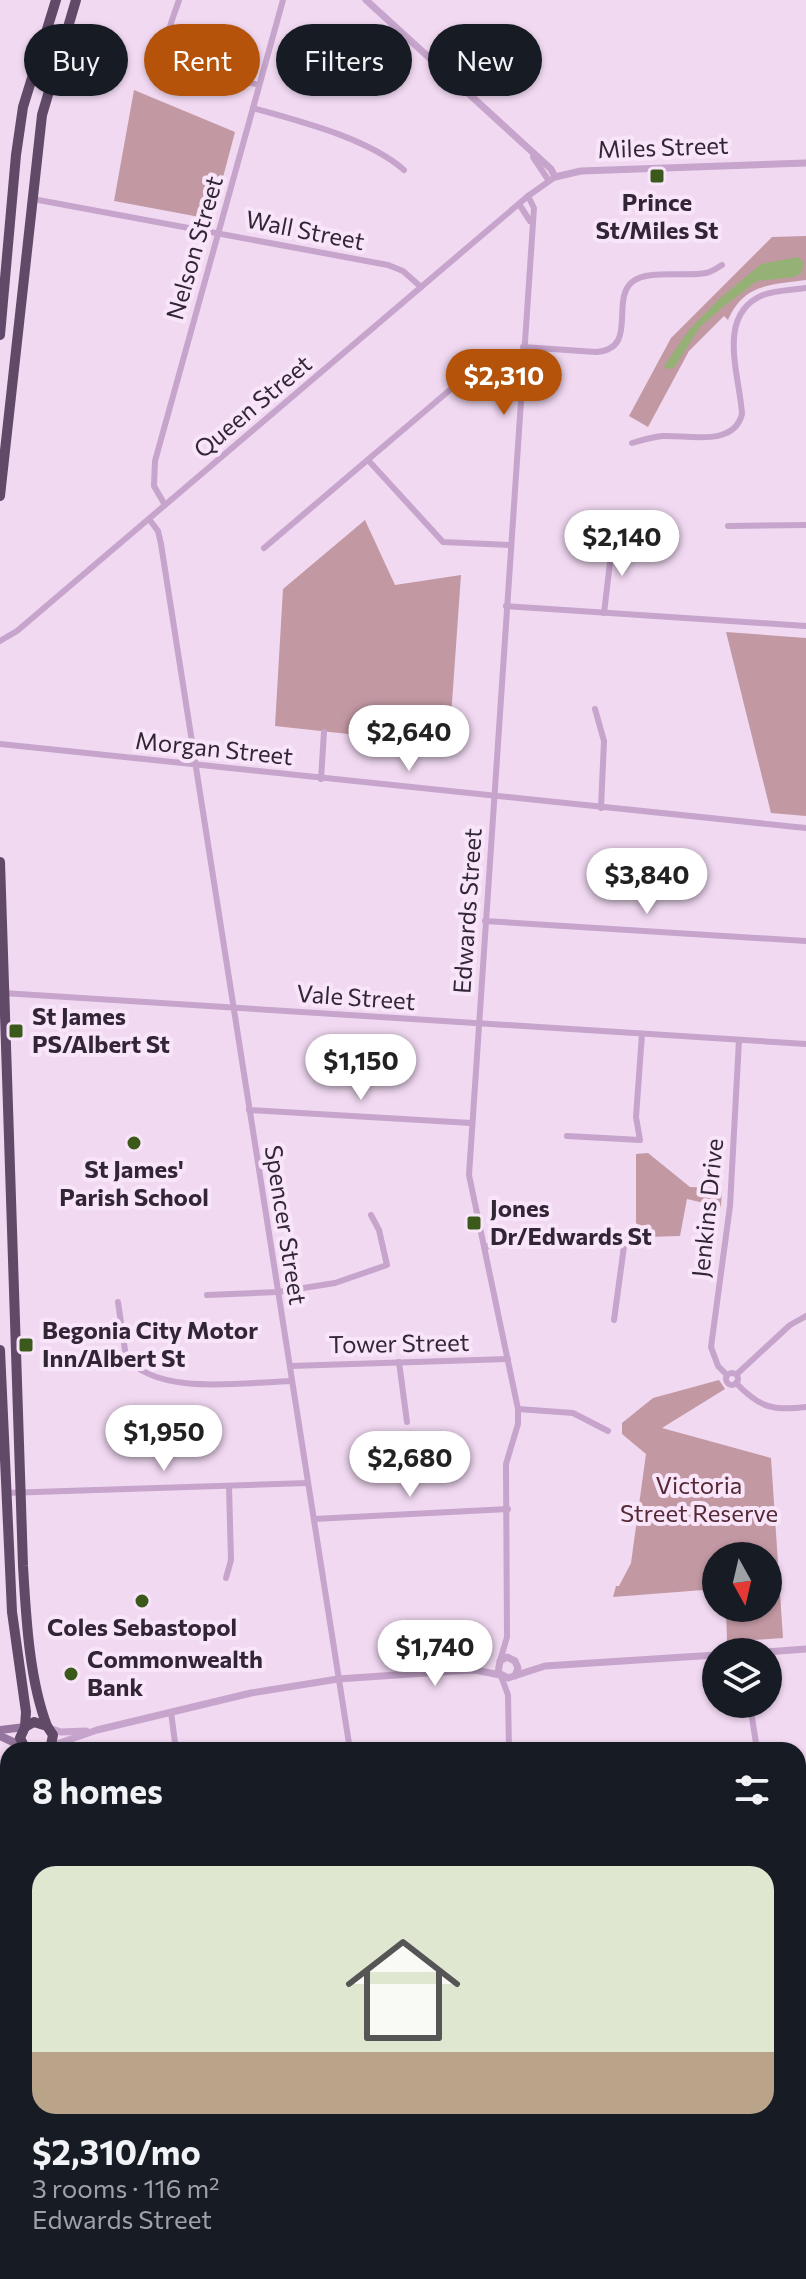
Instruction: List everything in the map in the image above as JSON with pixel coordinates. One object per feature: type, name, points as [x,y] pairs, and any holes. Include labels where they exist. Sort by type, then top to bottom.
[{"type":"highway","points":[[0,335],[23,107],[56,0]]},
{"type":"highway","points":[[0,496],[42,115],[76,0]]},
{"type":"highway","points":[[3,307],[20,309]]},
{"type":"highway","points":[[0,862],[2,993],[25,1606],[39,1698],[53,1735],[51,1742]]},
{"type":"highway","points":[[0,1354],[12,1612],[26,1712],[22,1742]]},
{"type":"highway","points":[[25,1727],[34,1722],[48,1727]]},
{"type":"main road","points":[[0,1733],[25,1727]]},
{"type":"street","points":[[172,24],[179,0]]},
{"type":"street","name":"Nelson Street","points":[[260,81],[283,0]]},
{"type":"street","points":[[366,0],[528,152],[551,169],[552,179]]},
{"type":"street","name":"Nelson Street","points":[[165,505],[155,488],[154,468],[256,96]]},
{"type":"street","points":[[253,108],[324,129],[385,155],[404,170]]},
{"type":"street","name":"Miles Street","points":[[528,196],[552,179],[588,171],[806,163]]},
{"type":"street","name":"Queen Street","points":[[0,641],[11,636],[528,196]]},
{"type":"street","name":"Edwards Street","points":[[499,1661],[507,1637],[507,1460],[518,1424],[518,1409],[469,1175],[534,206],[528,196]]},
{"type":"street","name":"Wall Street","points":[[33,199],[393,267],[409,275],[421,287]]},
{"type":"street","name":"Edwards Street","points":[[519,204],[528,216],[531,229]]},
{"type":"street","points":[[523,347],[606,351],[621,334],[624,293],[633,281],[647,276],[706,273],[722,265]]},
{"type":"street","points":[[632,443],[659,437],[723,435],[732,431],[742,414],[733,346],[738,321],[759,297],[806,288]]},
{"type":"street","points":[[264,548],[452,388],[520,391]]},
{"type":"street","points":[[368,460],[443,542],[510,545]]},
{"type":"street","name":"Spencer Street","points":[[149,519],[158,531],[161,544],[349,1742]]},
{"type":"street","points":[[728,526],[806,525]]},
{"type":"street","points":[[604,613],[614,529],[623,527]]},
{"type":"street","points":[[506,606],[806,626]]},
{"type":"street","points":[[595,709],[605,743],[601,808]]},
{"type":"street","points":[[321,779],[324,732]]},
{"type":"street","name":"Morgan Street","points":[[0,744],[806,828]]},
{"type":"street","points":[[485,921],[806,941]]},
{"type":"street","name":"Vale Street","points":[[2,993],[806,1044]]},
{"type":"street","points":[[567,1136],[640,1140],[636,1117],[642,1034]]},
{"type":"street","name":"Jenkins Drive","points":[[727,1375],[716,1364],[711,1347],[730,1206],[739,1040]]},
{"type":"street","points":[[249,1110],[471,1123]]},
{"type":"street","points":[[207,1295],[278,1292],[348,1280],[387,1265],[379,1230],[371,1215]]},
{"type":"street","points":[[484,1247],[540,1236],[606,1241],[625,1239],[614,1320]]},
{"type":"street","points":[[118,1302],[126,1357],[146,1372],[183,1383],[292,1381]]},
{"type":"street","points":[[737,1374],[790,1325],[806,1316]]},
{"type":"street","points":[[0,1354],[16,1356]]},
{"type":"street","name":"Tower Street","points":[[290,1366],[508,1359]]},
{"type":"street","points":[[399,1362],[407,1422]]},
{"type":"street","points":[[732,1372],[737,1374],[739,1379],[736,1383],[727,1383],[727,1375],[732,1372]]},
{"type":"street","points":[[736,1383],[767,1407],[781,1410],[806,1407]]},
{"type":"street","points":[[518,1409],[573,1413],[608,1431]]},
{"type":"street","points":[[5,1493],[308,1483]]},
{"type":"street","points":[[226,1578],[231,1560],[229,1486]]},
{"type":"street","points":[[314,1519],[508,1509]]},
{"type":"street","name":"Edwards Street","points":[[507,1637],[515,1660]]},
{"type":"street","points":[[782,1651],[806,1649]]},
{"type":"street","points":[[471,1670],[506,1678],[545,1666],[702,1656]]},
{"type":"street","points":[[67,1742],[97,1730],[251,1693],[338,1679],[471,1670],[507,1657],[545,1666]]},
{"type":"street","points":[[509,1742],[508,1698],[518,1668],[515,1660]]},
{"type":"street","points":[[499,1661],[497,1668],[508,1698]]},
{"type":"street","points":[[171,1712],[175,1742]]},
{"type":"street","points":[[752,1718],[756,1742]]},
{"type":"street","points":[[48,1727],[61,1732],[97,1730]]},
{"type":"green space","points":[[134,90],[235,132],[213,215],[205,218],[114,201]]},
{"type":"green space","points":[[806,236],[806,280],[750,292],[728,320],[724,316],[689,351],[648,427],[629,416],[671,338],[772,237]]},
{"type":"green space","points":[[365,520],[395,585],[461,575],[449,745],[275,726],[283,589]]},
{"type":"green space","points":[[726,632],[806,638],[806,816],[771,813]]},
{"type":"green space","points":[[648,1153],[690,1187],[722,1188],[721,1207],[687,1199],[680,1236],[645,1237],[636,1223],[636,1154]]},
{"type":"green space","name":"Victoria Street Reserve","points":[[719,1380],[725,1389],[662,1428],[771,1458],[777,1542],[702,1542],[702,1590],[613,1597],[616,1586],[619,1586],[631,1563],[646,1454],[622,1434],[622,1423],[653,1398]]},
{"type":"green space","name":"Victoria Street Reserve","points":[[726,1622],[782,1622],[783,1638],[727,1638]]},
{"type":"shaded area","points":[[798,257],[804,263],[801,273],[794,277],[757,281],[700,327],[674,368],[664,366],[689,330],[718,300],[761,264]]},
{"type":"place","name":"Prince St/Miles St","points":[[657,176]]},
{"type":"place","name":"St James PS/Albert St","points":[[16,1031]]},
{"type":"place","name":"St James' Parish School","points":[[134,1143]]},
{"type":"place","name":"Jones Dr/Edwards St","points":[[474,1223]]},
{"type":"place","name":"Begonia City Motor Inn/Albert St","points":[[26,1345]]},
{"type":"place","name":"Coles Sebastopol","points":[[142,1601]]},
{"type":"place","name":"Commonwealth Bank","points":[[71,1674]]}]
